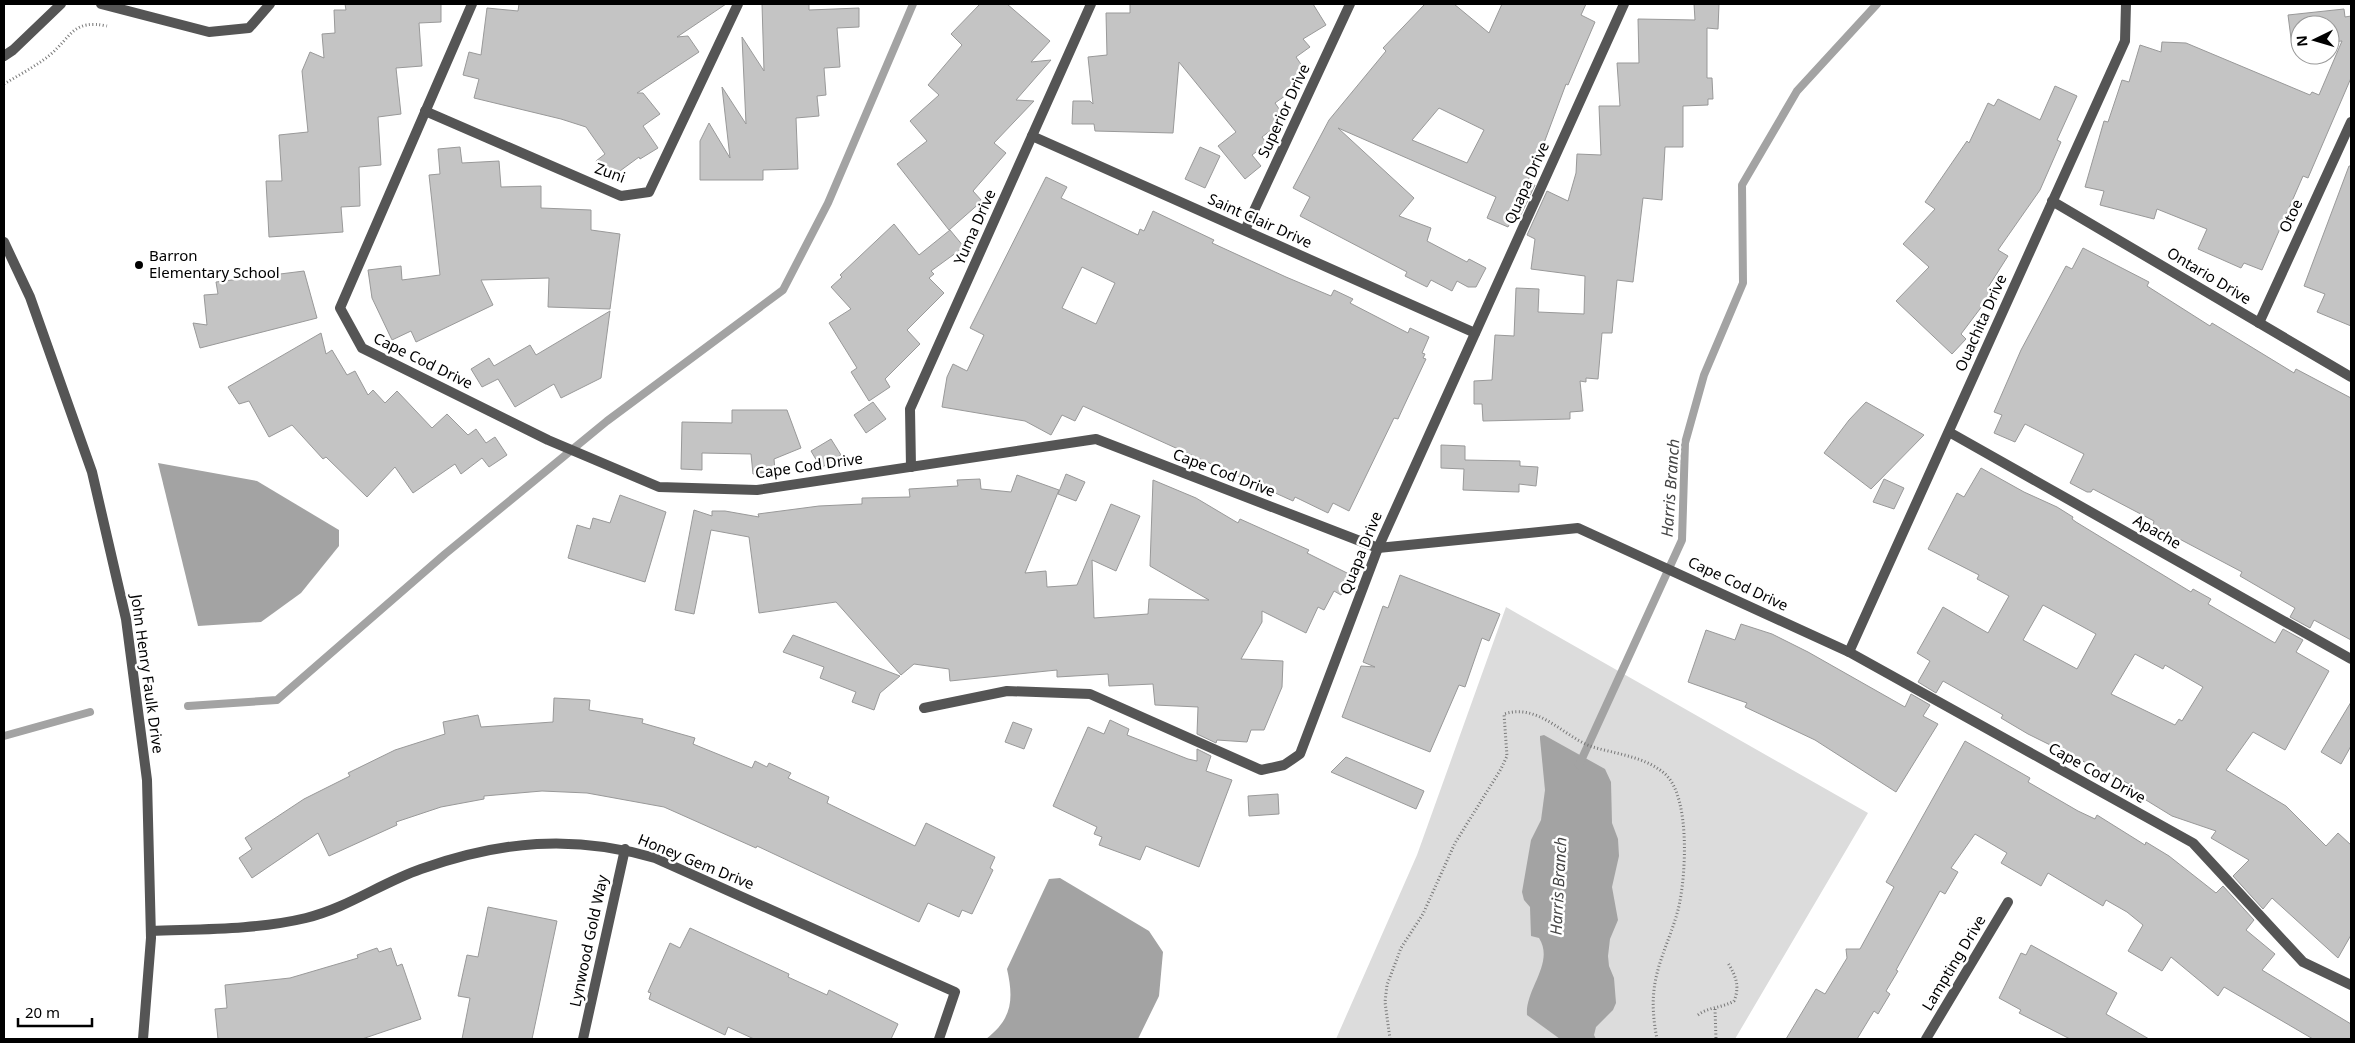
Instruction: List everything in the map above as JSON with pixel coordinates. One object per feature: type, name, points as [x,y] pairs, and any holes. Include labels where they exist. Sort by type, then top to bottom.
[{"type":"street","points":[[4,56],[13,50],[61,4]]},
{"type":"street","points":[[101,4],[209,32],[249,28],[270,4]]},
{"type":"street","name":"Cape Cod Drive","points":[[472,4],[340,308],[362,348],[548,440],[659,487],[757,490],[1096,439],[1378,548],[1578,528],[1850,652],[2193,843],[2303,962],[2351,985]]},
{"type":"street","name":"Zuni","points":[[426,112],[621,196],[650,192],[738,4]]},
{"type":"street","name":"Yuma Drive","points":[[911,467],[910,409],[1091,4]]},
{"type":"street","name":"Superior Drive","points":[[1245,230],[1350,4]]},
{"type":"street","name":"Quapa Drive","points":[[924,708],[1007,691],[1090,694],[1261,770],[1284,765],[1300,754],[1378,548],[1624,4]]},
{"type":"street","name":"Ouachita Drive","points":[[1850,652],[2125,41],[2126,4]]},
{"type":"street","name":"Otoe","points":[[2259,322],[2351,122]]},
{"type":"street","name":"Saint Clair Drive","points":[[1032,136],[1475,333]]},
{"type":"street","name":"Ontario Drive","points":[[2052,201],[2351,377]]},
{"type":"street","name":"John Henry Faulk Drive","points":[[4,242],[30,297],[92,472],[126,619],[147,780],[151,931],[143,1039]]},
{"type":"street","name":"Apache","points":[[1949,432],[2351,659]]},
{"type":"street","name":"Honey Gem Drive","points":[[151,931],[244,927],[306,918],[364,897],[419,870],[508,845],[547,842],[625,849],[655,858],[954,992],[939,1039]]},
{"type":"street","name":"Lynwood Gold Way","points":[[583,1039],[625,849]]},
{"type":"street","name":"Lampting Drive","points":[[1929,1038],[2008,902]]},
{"type":"path","points":[[4,84],[51,54],[69,33],[83,25],[112,27]]},
{"type":"path","points":[[1390,1039],[1385,1002],[1393,967],[1401,948],[1423,914],[1455,843],[1501,769],[1507,756],[1504,714],[1510,712],[1539,716],[1583,742],[1638,759],[1664,773],[1676,790],[1683,827],[1683,882],[1679,908],[1658,971],[1654,991],[1657,1039]]},
{"type":"path","points":[[1698,1015],[1704,1010],[1716,1009],[1734,1001],[1737,994],[1735,974],[1728,963]]},
{"type":"path","points":[[1716,1009],[1716,1039]]},
{"type":"shaded area","points":[[1506,607],[1868,813],[1735,1039],[1336,1039],[1417,855]]},
{"type":"water","points":[[158,463],[257,481],[339,530],[339,546],[301,593],[261,622],[198,626]]},
{"type":"water","points":[[1544,735],[1605,769],[1611,782],[1612,823],[1618,839],[1619,856],[1612,887],[1618,920],[1610,939],[1608,956],[1609,966],[1614,978],[1616,1003],[1613,1010],[1596,1027],[1594,1035],[1596,1039],[1560,1039],[1527,1015],[1530,996],[1544,957],[1543,947],[1539,938],[1531,936],[1530,907],[1524,900],[1522,892],[1531,840],[1541,820],[1545,790],[1540,736]]},
{"type":"water","points":[[1060,878],[1149,931],[1163,952],[1159,996],[1138,1039],[986,1039],[1001,1024],[1009,1008],[1010,990],[1007,969],[1049,879]]},
{"type":"building","points":[[345,4],[441,4],[441,22],[419,23],[422,66],[396,68],[401,114],[378,117],[381,165],[359,167],[360,206],[341,207],[343,232],[269,237],[266,181],[282,181],[279,135],[308,132],[302,71],[310,52],[324,58],[322,34],[335,33],[334,10],[346,10]]},
{"type":"building","points":[[519,4],[726,4],[677,37],[688,36],[699,52],[637,93],[643,93],[660,114],[643,126],[658,148],[640,159],[639,157],[609,179],[596,161],[605,154],[586,127],[474,98],[479,79],[463,75],[469,52],[481,55],[487,8],[518,11]]},
{"type":"building","points":[[762,4],[809,4],[809,10],[859,8],[859,27],[837,28],[840,67],[824,68],[826,95],[817,96],[819,116],[796,118],[798,169],[763,170],[763,180],[700,180],[700,141],[709,123],[730,158],[722,87],[746,124],[742,37],[764,71]]},
{"type":"building","points":[[980,4],[1007,4],[1050,41],[1031,62],[1051,60],[1016,100],[1034,101],[994,143],[1006,153],[973,191],[982,201],[949,230],[897,164],[927,141],[910,121],[939,95],[928,85],[962,45],[951,34]]},
{"type":"building","points":[[1130,4],[1313,4],[1326,25],[1303,39],[1310,47],[1296,57],[1307,73],[1286,89],[1289,93],[1275,103],[1286,119],[1262,137],[1267,144],[1252,155],[1261,166],[1245,179],[1218,146],[1236,132],[1179,62],[1173,133],[1095,131],[1094,124],[1072,124],[1073,101],[1090,101],[1093,104],[1088,57],[1107,55],[1106,13],[1130,13]]},
{"type":"building","points":[[1425,4],[1454,4],[1489,33],[1502,4],[1586,4],[1581,15],[1595,22],[1568,85],[1566,84],[1541,151],[1543,151],[1527,182],[1535,185],[1518,221],[1519,206],[1508,227],[1487,218],[1496,197],[1338,128],[1414,198],[1399,216],[1431,228],[1427,241],[1467,262],[1469,259],[1486,268],[1476,287],[1468,287],[1457,281],[1452,291],[1431,280],[1427,287],[1405,276],[1407,272],[1300,216],[1310,197],[1293,188],[1329,120],[1386,51],[1383,48]],"holes":[[[1439,108],[1484,130],[1467,163],[1412,140]]]},
{"type":"building","points":[[1694,4],[1719,4],[1718,29],[1707,28],[1707,78],[1712,78],[1713,99],[1708,99],[1708,105],[1683,106],[1683,147],[1665,147],[1662,200],[1643,198],[1633,282],[1617,280],[1612,333],[1602,333],[1598,379],[1586,378],[1586,382],[1580,381],[1583,411],[1570,412],[1570,419],[1483,421],[1482,404],[1474,404],[1474,381],[1492,380],[1495,335],[1514,336],[1516,288],[1539,289],[1538,312],[1584,314],[1585,276],[1531,269],[1535,239],[1527,235],[1547,191],[1568,201],[1576,173],[1577,154],[1601,155],[1599,106],[1620,106],[1617,63],[1639,63],[1638,19],[1695,20]]},
{"type":"building","points":[[2344,9],[2345,17],[2351,16],[2351,78],[2308,178],[2303,176],[2262,270],[2244,263],[2241,268],[2198,249],[2207,229],[2157,209],[2154,219],[2100,205],[2104,191],[2085,187],[2104,121],[2108,122],[2122,80],[2129,82],[2140,45],[2161,52],[2162,42],[2186,43],[2310,95],[2312,92],[2319,95],[2332,65],[2340,65],[2340,46],[2342,41],[2340,41],[2340,15],[2290,15],[2290,30],[2288,15]]},
{"type":"building","points":[[2055,86],[2077,96],[2057,140],[2061,142],[2040,190],[1998,250],[2008,256],[1987,289],[1992,293],[1961,334],[1966,339],[1952,354],[1896,301],[1929,267],[1903,244],[1935,209],[1925,202],[1967,141],[1969,143],[1988,103],[1994,106],[1998,99],[2040,120]]},
{"type":"building","points":[[460,147],[462,163],[499,161],[501,187],[541,186],[541,208],[591,210],[591,230],[620,234],[610,309],[548,307],[549,278],[481,280],[493,305],[416,342],[411,331],[392,340],[372,298],[368,270],[401,266],[402,280],[440,275],[429,175],[440,174],[438,149]]},
{"type":"building","points":[[1200,147],[1220,156],[1205,188],[1185,179]]},
{"type":"building","points":[[2349,166],[2351,166],[2351,326],[2317,312],[2325,294],[2304,286]]},
{"type":"building","points":[[1046,177],[1067,187],[1061,198],[1138,235],[1140,229],[1144,231],[1153,211],[1214,240],[1212,243],[1286,277],[1331,296],[1334,290],[1353,299],[1350,303],[1408,333],[1410,328],[1429,337],[1422,353],[1425,354],[1423,358],[1426,359],[1398,419],[1394,418],[1349,511],[1333,503],[1328,513],[1295,497],[1293,501],[1083,406],[1075,421],[1062,415],[1051,435],[1025,421],[942,407],[947,377],[953,364],[967,371],[984,335],[970,328]],"holes":[[[1082,267],[1115,283],[1096,324],[1062,308]]]},
{"type":"building","points":[[894,224],[919,255],[950,230],[964,247],[931,271],[934,274],[929,278],[944,293],[907,330],[920,344],[885,379],[890,387],[869,401],[851,372],[857,368],[829,323],[851,309],[831,287],[842,277],[840,275]]},
{"type":"building","points":[[2083,248],[2149,282],[2147,286],[2210,326],[2212,323],[2294,373],[2296,369],[2351,398],[2351,640],[2314,620],[2310,628],[2290,617],[2295,608],[2240,576],[2242,572],[2153,525],[2154,521],[2093,489],[2091,492],[2087,492],[2070,483],[2084,454],[2025,424],[2015,442],[1994,433],[2002,415],[1994,412],[2021,350],[2066,266],[2072,269]]},
{"type":"building","points":[[304,271],[317,318],[200,348],[193,323],[207,325],[204,295],[218,294],[216,282]]},
{"type":"building","points":[[610,311],[601,378],[561,398],[554,384],[515,407],[498,379],[482,387],[471,369],[489,358],[494,366],[530,345],[536,355]]},
{"type":"building","points":[[321,333],[326,354],[332,350],[347,375],[355,371],[368,395],[373,390],[385,403],[397,391],[432,428],[447,414],[468,435],[476,429],[486,443],[495,437],[507,455],[489,467],[482,458],[461,474],[455,464],[413,493],[395,467],[367,497],[326,457],[323,459],[292,425],[269,437],[249,401],[239,404],[228,387]]},
{"type":"building","points":[[873,402],[886,419],[866,433],[854,415]]},
{"type":"building","points":[[1866,402],[1924,435],[1871,489],[1824,453],[1849,420]]},
{"type":"building","points":[[732,410],[787,410],[801,448],[774,459],[775,471],[753,474],[751,454],[702,453],[702,470],[681,469],[682,422],[732,423]]},
{"type":"building","points":[[831,439],[841,455],[821,468],[811,451]]},
{"type":"building","points":[[1441,445],[1465,446],[1465,460],[1520,461],[1520,466],[1538,467],[1536,486],[1519,484],[1519,492],[1463,490],[1464,469],[1441,468]]},
{"type":"building","points":[[1981,468],[2024,492],[2057,507],[2073,517],[2072,519],[2076,522],[2191,592],[2193,589],[2211,599],[2208,604],[2275,643],[2283,629],[2303,640],[2296,652],[2329,671],[2285,750],[2253,732],[2226,770],[2286,806],[2326,846],[2338,833],[2351,845],[2351,935],[2338,958],[2272,898],[2263,909],[2233,876],[2249,860],[2211,838],[2216,831],[2172,816],[2128,789],[2131,785],[2028,734],[2001,718],[2003,715],[1943,681],[1936,693],[1918,682],[1930,661],[1917,653],[1943,607],[1988,633],[2009,596],[1977,579],[1979,575],[1928,549],[1957,493],[1964,497]],"holes":[[[2043,605],[2096,634],[2077,669],[2023,640]],[[2135,654],[2163,669],[2165,665],[2203,687],[2182,721],[2179,719],[2175,725],[2111,694]]]},
{"type":"building","points":[[1066,474],[1085,482],[1076,501],[1058,494]]},
{"type":"building","points":[[1017,475],[1059,490],[1025,573],[1046,571],[1047,587],[1077,585],[1111,504],[1140,516],[1116,571],[1092,560],[1094,618],[1148,614],[1149,599],[1209,600],[1150,566],[1153,480],[1196,498],[1238,523],[1240,519],[1309,550],[1307,553],[1351,575],[1341,595],[1334,591],[1324,610],[1318,607],[1306,633],[1262,611],[1262,622],[1241,659],[1283,661],[1282,687],[1264,730],[1251,730],[1247,742],[1217,740],[1216,743],[1197,734],[1198,707],[1155,705],[1153,684],[1109,686],[1108,674],[1057,677],[1057,670],[950,681],[949,669],[914,664],[901,675],[836,602],[759,613],[749,537],[711,530],[694,614],[675,610],[694,510],[712,516],[712,511],[725,511],[759,517],[758,514],[819,506],[862,504],[862,498],[910,497],[909,489],[958,486],[957,480],[980,479],[981,489],[1011,492]]},
{"type":"building","points":[[1884,479],[1904,488],[1894,509],[1873,502]]},
{"type":"building","points":[[620,495],[666,512],[645,582],[568,558],[577,525],[590,529],[593,518],[610,523]]},
{"type":"building","points":[[1400,575],[1500,614],[1489,641],[1482,638],[1465,687],[1459,685],[1430,752],[1342,717],[1361,666],[1375,667],[1363,662],[1383,606],[1388,608]]},
{"type":"building","points":[[1741,624],[1772,634],[1808,652],[1905,707],[1911,694],[1930,705],[1923,716],[1938,724],[1896,792],[1815,740],[1745,707],[1747,703],[1688,682],[1706,630],[1735,640]]},
{"type":"building","points":[[793,635],[900,676],[880,693],[874,710],[852,702],[856,692],[820,678],[824,667],[783,652]]},
{"type":"building","points":[[554,698],[590,700],[589,710],[643,719],[642,723],[695,738],[693,744],[752,768],[755,761],[767,767],[769,763],[791,773],[788,778],[829,797],[827,803],[915,846],[926,823],[995,857],[990,868],[993,870],[972,914],[962,910],[959,917],[928,903],[919,922],[757,846],[756,848],[664,807],[587,793],[542,791],[484,796],[484,799],[441,807],[396,822],[397,825],[329,856],[318,833],[252,878],[239,858],[252,849],[245,838],[304,799],[350,776],[348,773],[395,750],[445,734],[443,722],[478,715],[481,727],[553,722]]},
{"type":"building","points":[[2351,702],[2351,746],[2341,764],[2321,752]]},
{"type":"building","points":[[1110,720],[1129,729],[1127,735],[1188,759],[1197,761],[1197,749],[1211,756],[1206,771],[1232,780],[1199,867],[1146,846],[1140,860],[1099,845],[1102,837],[1094,834],[1097,827],[1053,806],[1088,727],[1104,734]]},
{"type":"building","points":[[1013,722],[1032,729],[1024,749],[1005,742]]},
{"type":"building","points":[[1965,741],[2030,778],[2028,782],[2078,811],[2095,819],[2097,815],[2145,845],[2146,842],[2169,856],[2216,893],[2223,886],[2254,920],[2246,930],[2275,954],[2262,970],[2351,1024],[2351,1039],[2313,1039],[2224,987],[2218,996],[2171,957],[2162,971],[2128,951],[2143,925],[2127,912],[2106,900],[2103,906],[2048,873],[2041,886],[2001,863],[2007,853],[1975,834],[1951,868],[1958,872],[1945,894],[1940,891],[1896,970],[1898,971],[1886,991],[1890,994],[1878,1014],[1874,1011],[1857,1039],[1786,1039],[1816,989],[1825,994],[1847,958],[1846,949],[1860,949],[1894,887],[1886,882]]},
{"type":"building","points":[[1346,757],[1424,791],[1416,809],[1331,772]]},
{"type":"building","points":[[1278,794],[1279,814],[1249,816],[1248,796]]},
{"type":"building","points":[[488,907],[557,921],[532,1039],[462,1039],[470,998],[458,996],[467,955],[478,957]]},
{"type":"building","points":[[690,928],[789,974],[788,977],[827,995],[829,990],[898,1024],[891,1039],[754,1039],[728,1027],[725,1035],[649,999],[651,993],[648,992],[670,943],[680,948]]},
{"type":"building","points":[[2031,945],[2117,993],[2106,1014],[2149,1039],[2070,1039],[2019,1013],[2021,1010],[1999,998],[2021,953],[2026,955]]},
{"type":"building","points":[[377,948],[379,952],[391,948],[397,966],[402,964],[421,1019],[362,1039],[218,1039],[215,1009],[227,1008],[225,985],[290,978],[358,958],[357,955]]},
{"type":"waterway","points":[[188,706],[277,700],[445,554],[607,421],[783,290],[828,203],[913,4]]},
{"type":"waterway","name":"Harris Branch","points":[[1579,765],[1682,540],[1685,443],[1704,375],[1743,283],[1742,185],[1797,91],[1877,4]]},
{"type":"waterway","points":[[4,736],[90,712]]},
{"type":"place","name":"Barron Elementary School","points":[[139,265]]}]
